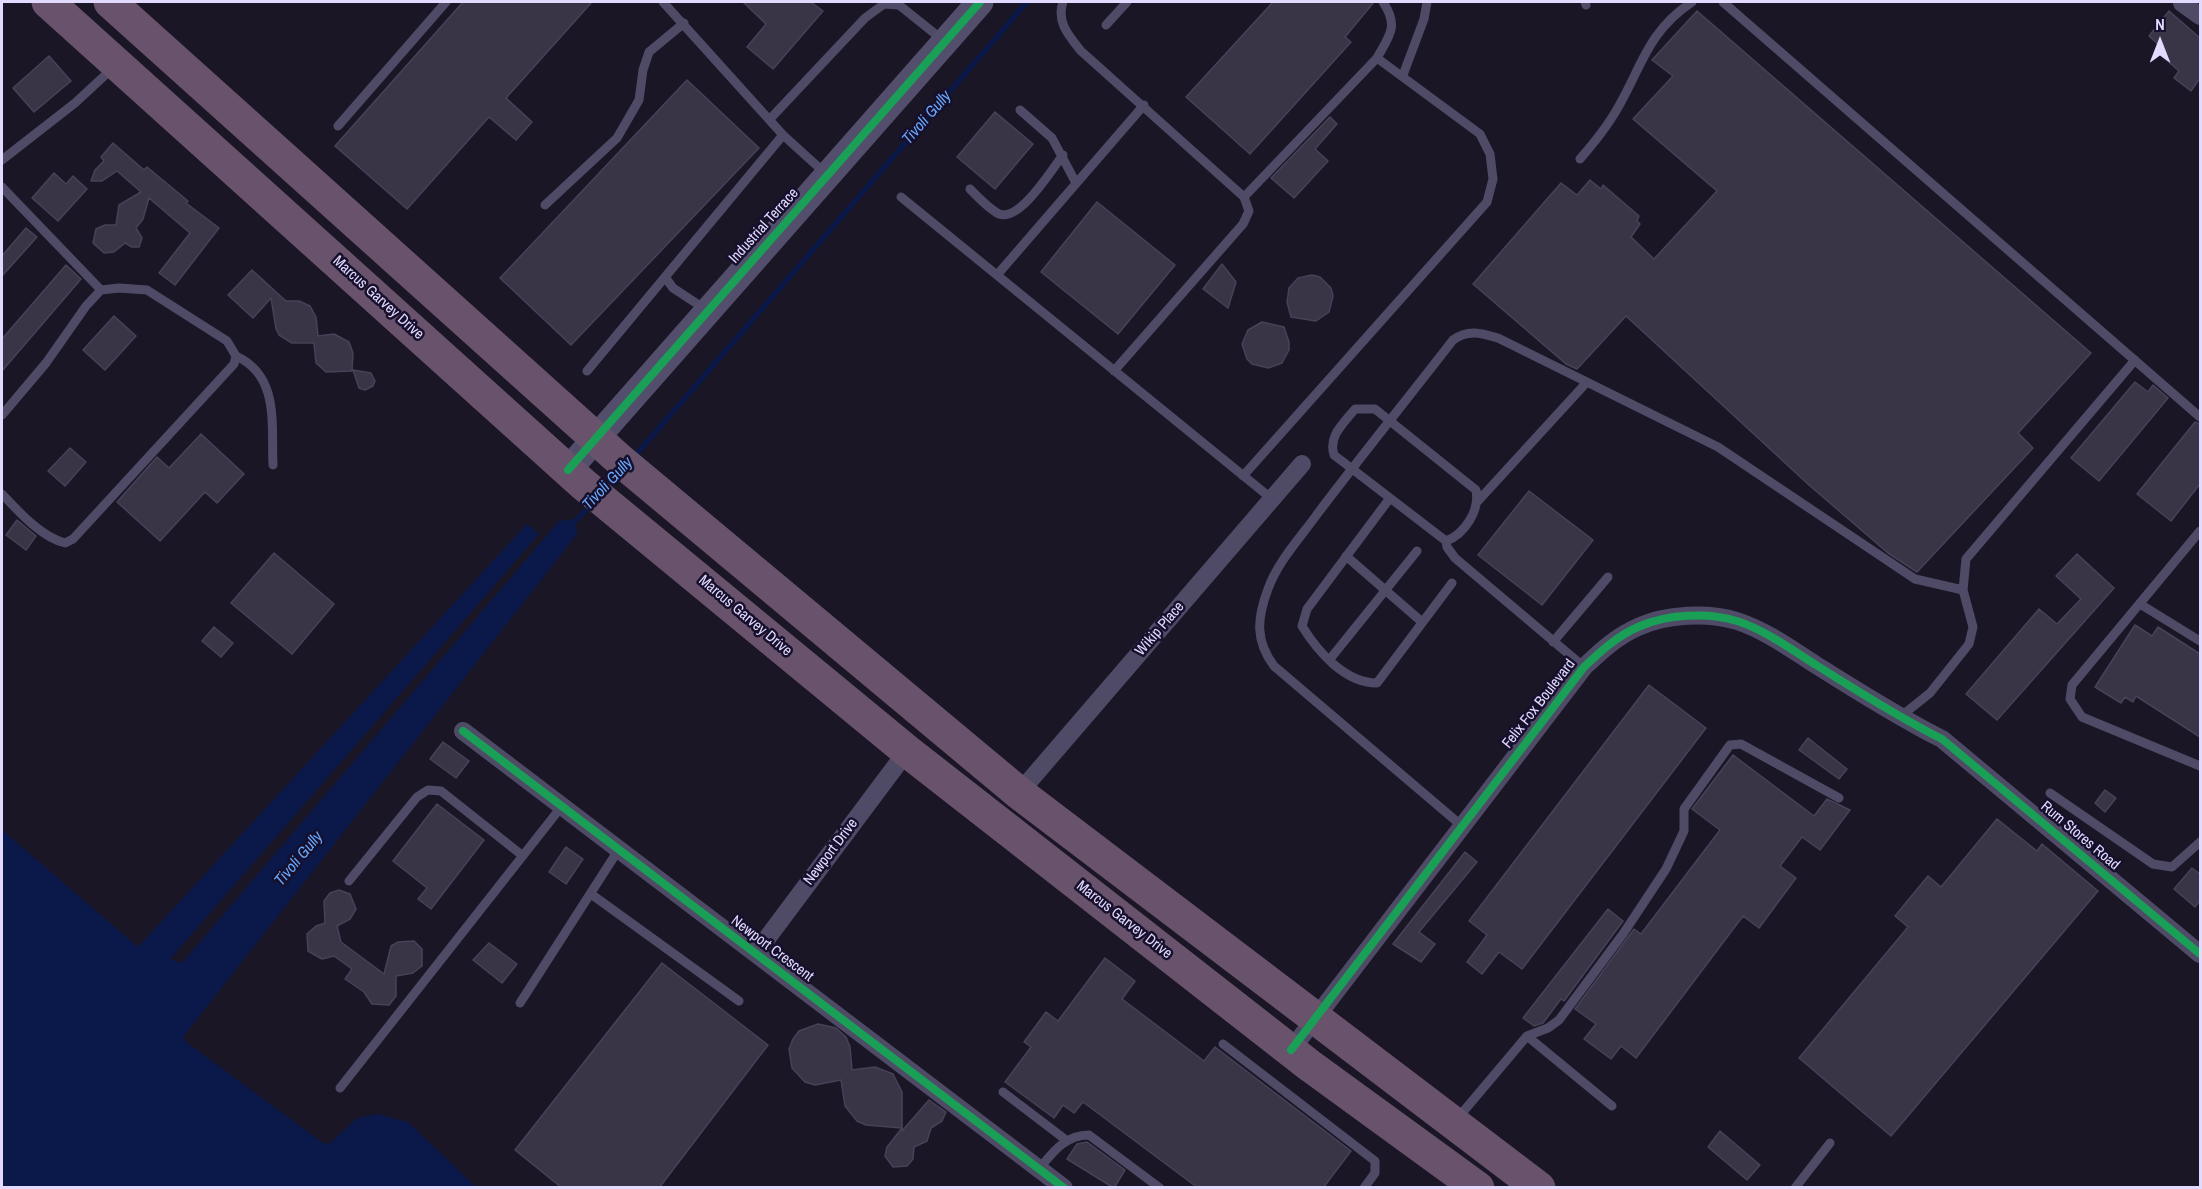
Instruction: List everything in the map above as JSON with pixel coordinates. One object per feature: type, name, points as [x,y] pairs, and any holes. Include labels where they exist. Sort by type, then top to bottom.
[{"type":"highway","name":"Marcus Garvey Drive","points":[[48,2],[568,470],[907,751],[1292,1050],[1478,1188]]},
{"type":"highway","points":[[110,2],[628,467],[1019,793],[1539,1188]]},
{"type":"street","name":"Industrial Terrace","points":[[568,470],[980,2]]},
{"type":"street","points":[[2182,3],[2200,16]]},
{"type":"street","name":"Wikip Place","points":[[1019,793],[1302,464]]},
{"type":"street","name":"Felix Fox Boulevard","points":[[1292,1050],[1584,667],[1609,644],[1639,626],[1672,618],[1706,616],[1736,621],[1769,636],[1900,717],[1942,739]]},
{"type":"street","name":"Newport Crescent","points":[[464,731],[1064,1188]]},
{"type":"street","name":"Rum Stores Road","points":[[1942,739],[2200,954]]},
{"type":"street","name":"Newport Drive","points":[[756,953],[907,751]]},
{"type":"lane","points":[[338,126],[446,2]]},
{"type":"lane","points":[[663,2],[783,135],[827,175]]},
{"type":"lane","points":[[1063,2],[1060,10],[1065,31],[1081,51],[1144,105],[1244,197],[1249,211],[1243,224],[1114,371]]},
{"type":"lane","points":[[1106,25],[1127,2]]},
{"type":"lane","points":[[1244,197],[1377,58],[1392,32],[1392,16],[1383,2]]},
{"type":"lane","points":[[1403,75],[1424,19],[1426,2]]},
{"type":"lane","points":[[1580,159],[1599,137],[1617,109],[1655,35],[1671,16],[1692,2]]},
{"type":"lane","points":[[1723,2],[2200,417]]},
{"type":"lane","points":[[770,119],[865,18],[884,4],[899,5],[945,42]]},
{"type":"lane","points":[[545,205],[617,138],[639,100],[643,70],[650,52],[684,23]]},
{"type":"lane","points":[[1243,476],[1487,202],[1493,179],[1490,154],[1480,134],[1377,58]]},
{"type":"lane","points":[[2,160],[75,103],[118,64]]},
{"type":"lane","points":[[997,275],[1144,105]]},
{"type":"lane","points":[[1020,110],[1052,138],[1076,183]]},
{"type":"lane","points":[[587,371],[783,135]]},
{"type":"lane","points":[[969,189],[1000,214],[1009,214],[1022,208],[1063,155]]},
{"type":"lane","points":[[2,187],[101,290],[147,290],[227,341],[236,357],[248,362],[270,391],[273,465]]},
{"type":"lane","points":[[901,197],[1272,499]]},
{"type":"lane","points":[[665,277],[673,288],[707,310]]},
{"type":"lane","points":[[2,415],[46,363],[86,306],[101,290]]},
{"type":"lane","points":[[1462,826],[1275,666],[1263,651],[1260,632],[1262,609],[1276,570],[1352,468],[1453,340],[1474,332],[1498,338],[1718,447],[1914,579],[1963,590]]},
{"type":"lane","points":[[2,494],[57,541],[65,543],[73,539],[234,364],[236,357]]},
{"type":"lane","points":[[1900,717],[1930,693],[1969,644],[1973,627],[1963,590],[1966,559],[2134,360]]},
{"type":"lane","points":[[1478,501],[1587,382]]},
{"type":"lane","points":[[1446,541],[1455,537],[1476,510],[1478,501],[1476,490],[1375,410],[1366,407],[1355,409],[1333,437],[1331,445],[1334,455],[1446,541],[1447,547],[1455,558],[1584,667]]},
{"type":"lane","points":[[1390,498],[1307,609],[1302,626],[1313,644],[1353,679],[1377,683],[1452,583]]},
{"type":"lane","points":[[2200,531],[2072,685],[2070,699],[2082,717],[2200,766]]},
{"type":"lane","points":[[1330,659],[1416,551]]},
{"type":"lane","points":[[1346,556],[1422,622]]},
{"type":"lane","points":[[1553,642],[1608,577]]},
{"type":"lane","points":[[2140,604],[2200,640]]},
{"type":"lane","points":[[1454,1123],[1527,1036],[1548,1028],[1558,1020],[1623,934],[1666,869],[1684,831],[1684,809],[1730,745],[1741,744],[1839,798]]},
{"type":"lane","points":[[349,881],[417,797],[428,790],[441,791],[523,856]]},
{"type":"lane","points":[[2050,793],[2153,864],[2172,867],[2200,842]]},
{"type":"lane","points":[[339,1088],[562,806]]},
{"type":"lane","points":[[520,1003],[619,849]]},
{"type":"lane","points":[[591,894],[739,1001]]},
{"type":"lane","points":[[1527,1036],[1612,1106]]},
{"type":"lane","points":[[1223,1044],[1375,1161],[1375,1173],[1364,1188]]},
{"type":"lane","points":[[1004,1092],[1066,1140]]},
{"type":"lane","points":[[1039,1169],[1066,1140],[1076,1135],[1089,1135],[1160,1188]]},
{"type":"lane","points":[[1795,1188],[1830,1143]]},
{"type":"water","points":[[575,519],[577,534],[183,1037],[186,1042],[323,1143],[329,1144],[357,1118],[378,1114],[408,1122],[476,1187],[2,1187],[2,830],[138,947],[527,524],[539,534],[170,959],[182,963],[559,521]]},
{"type":"building","points":[[463,2],[592,2],[506,98],[532,122],[516,140],[489,117],[407,209],[335,146]]},
{"type":"building","points":[[743,2],[811,2],[823,11],[773,69],[747,47],[766,24]]},
{"type":"building","points":[[1273,2],[1374,2],[1345,37],[1351,42],[1250,154],[1186,97]]},
{"type":"building","points":[[1697,11],[2091,353],[2018,433],[2033,448],[1917,572],[1888,553],[1809,485],[1626,316],[1577,369],[1566,364],[1473,284],[1561,183],[1577,195],[1590,180],[1601,189],[1603,185],[1639,216],[1637,221],[1640,224],[1631,237],[1654,259],[1717,191],[1633,119],[1673,76],[1652,60]]},
{"type":"building","points":[[2169,11],[2200,38],[2200,78],[2191,91],[2174,78],[2179,71],[2156,51],[2160,46],[2149,36]]},
{"type":"building","points":[[49,56],[71,81],[34,112],[13,88]]},
{"type":"building","points":[[687,80],[759,148],[571,345],[500,278]]},
{"type":"building","points":[[995,112],[1033,144],[995,189],[957,157]]},
{"type":"building","points":[[1330,117],[1337,124],[1315,149],[1328,161],[1294,198],[1271,178]]},
{"type":"building","points":[[113,143],[144,170],[147,167],[188,201],[186,203],[219,228],[175,285],[159,273],[190,233],[149,198],[143,219],[136,228],[142,238],[139,247],[132,247],[125,243],[114,252],[104,253],[93,243],[96,229],[105,225],[116,225],[119,205],[141,192],[117,171],[102,181],[91,181],[95,170],[104,161],[101,157]]},
{"type":"building","points":[[54,173],[66,184],[73,176],[87,189],[58,221],[32,198]]},
{"type":"building","points":[[1097,202],[1175,265],[1118,334],[1041,272]]},
{"type":"building","points":[[26,228],[37,237],[2,276],[2,256]]},
{"type":"building","points":[[1222,264],[1236,282],[1228,308],[1203,289]]},
{"type":"building","points":[[66,265],[81,279],[2,371],[2,339]]},
{"type":"building","points":[[252,270],[286,301],[299,301],[310,306],[316,317],[318,336],[334,334],[349,342],[353,353],[352,371],[326,372],[316,363],[314,343],[292,343],[279,335],[271,298],[253,318],[228,295]]},
{"type":"building","points":[[1312,275],[1320,277],[1331,288],[1333,296],[1329,312],[1316,321],[1291,317],[1287,302],[1289,288],[1298,278]]},
{"type":"building","points":[[114,316],[136,336],[105,370],[83,350]]},
{"type":"building","points":[[1262,322],[1284,327],[1289,342],[1289,350],[1282,363],[1268,368],[1252,364],[1247,359],[1242,344],[1248,330]]},
{"type":"building","points":[[353,370],[371,373],[375,381],[373,386],[365,390],[359,388]]},
{"type":"building","points":[[2135,382],[2148,392],[2153,385],[2168,398],[2099,481],[2071,458]]},
{"type":"building","points":[[2195,422],[2200,424],[2200,484],[2171,521],[2137,494]]},
{"type":"building","points":[[201,434],[244,474],[217,503],[205,492],[160,541],[117,502],[157,457],[169,468]]},
{"type":"building","points":[[70,448],[86,462],[65,486],[48,471]]},
{"type":"building","points":[[1529,491],[1593,540],[1542,605],[1478,555]]},
{"type":"building","points":[[17,520],[36,536],[26,550],[6,535]]},
{"type":"building","points":[[274,553],[334,604],[292,654],[231,603]]},
{"type":"building","points":[[2077,554],[2114,588],[1997,720],[1966,694],[2039,609],[2057,624],[2081,599],[2056,576]]},
{"type":"building","points":[[2135,625],[2152,636],[2158,627],[2200,654],[2200,737],[2136,696],[2133,702],[2125,697],[2121,703],[2095,687]]},
{"type":"building","points":[[214,627],[233,643],[221,657],[202,641]]},
{"type":"building","points":[[1649,685],[1706,728],[1522,969],[1499,952],[1482,974],[1467,962],[1487,935],[1469,921]]},
{"type":"building","points":[[1808,738],[1847,769],[1839,779],[1799,750]]},
{"type":"building","points":[[443,742],[469,761],[456,778],[430,759]]},
{"type":"building","points":[[1733,755],[1814,816],[1827,799],[1850,810],[1820,850],[1802,837],[1780,866],[1796,878],[1759,928],[1743,916],[1636,1058],[1621,1046],[1611,1059],[1584,1039],[1596,1024],[1575,1009],[1634,929],[1641,934],[1720,830],[1692,809]]},
{"type":"building","points":[[2105,790],[2116,798],[2105,812],[2095,803]]},
{"type":"building","points":[[437,804],[484,840],[431,909],[418,899],[427,888],[393,861]]},
{"type":"building","points":[[1997,819],[2037,851],[2042,844],[2098,891],[1891,1136],[1799,1058],[1908,927],[1895,916],[1928,876],[1941,887]]},
{"type":"building","points":[[566,847],[583,859],[566,884],[549,872]]},
{"type":"building","points":[[1465,852],[1477,862],[1419,932],[1435,944],[1421,962],[1393,944]]},
{"type":"building","points":[[2192,868],[2200,874],[2200,900],[2195,907],[2174,889]]},
{"type":"building","points":[[339,890],[350,894],[356,909],[350,919],[337,926],[341,942],[384,974],[391,946],[398,942],[414,941],[422,949],[422,966],[413,973],[396,976],[396,996],[389,1005],[372,1004],[364,992],[345,979],[352,969],[334,956],[322,959],[308,951],[307,934],[316,926],[325,923],[324,901],[330,893]]},
{"type":"building","points":[[1608,909],[1623,921],[1564,1001],[1561,999],[1543,1023],[1534,1026],[1523,1018]]},
{"type":"building","points":[[489,943],[517,964],[502,983],[473,960]]},
{"type":"building","points":[[1105,958],[1135,981],[1122,999],[1204,1061],[1215,1047],[1351,1151],[1323,1188],[1198,1188],[1083,1102],[1074,1113],[1063,1105],[1054,1118],[1005,1082],[1031,1047],[1024,1042],[1046,1012],[1058,1021]]},
{"type":"building","points":[[662,963],[768,1045],[659,1188],[562,1188],[515,1150]]},
{"type":"building","points":[[818,1024],[836,1028],[846,1037],[850,1047],[852,1070],[875,1067],[893,1074],[902,1092],[902,1128],[866,1125],[857,1121],[845,1106],[841,1080],[815,1085],[805,1082],[792,1068],[789,1049],[793,1039],[799,1031]]},
{"type":"building","points":[[929,1100],[946,1112],[942,1121],[931,1128],[927,1141],[914,1147],[913,1159],[907,1166],[893,1167],[885,1156],[887,1147],[902,1128],[902,1131]]},
{"type":"building","points":[[1720,1131],[1760,1165],[1747,1180],[1708,1147]]},
{"type":"building","points":[[1087,1142],[1125,1170],[1114,1188],[1067,1159],[1077,1144]]},
{"type":"waterway","name":"Tivoli Gully","points":[[634,457],[1027,2]]},
{"type":"waterway","name":"Tivoli Gully","points":[[606,488],[620,473]]},
{"type":"waterway","name":"Tivoli Gully","points":[[571,525],[592,504]]},
{"type":"cycle path","points":[[568,470],[980,2]]},
{"type":"cycle path","points":[[1291,1050],[1584,667],[1609,645],[1630,631],[1661,619],[1674,617],[1713,616],[1737,621],[1758,629],[1878,703],[1942,739],[2200,954]]},
{"type":"cycle path","points":[[463,731],[1064,1188]]}]
